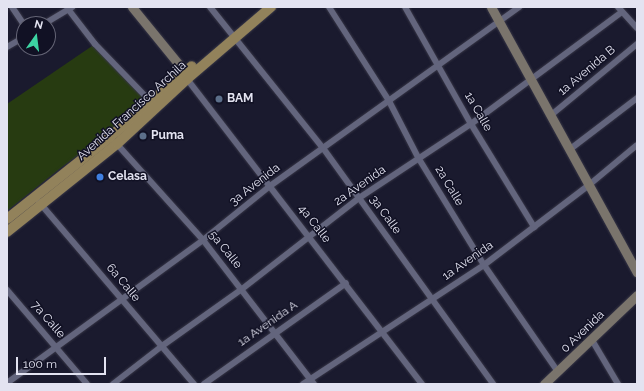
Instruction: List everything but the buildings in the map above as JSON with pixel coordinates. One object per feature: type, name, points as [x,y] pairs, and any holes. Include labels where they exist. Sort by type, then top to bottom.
[{"type":"main road","points":[[132,7],[186,76]]},
{"type":"main road","name":"Avenida Francisco Archila","points":[[233,36],[262,7]]},
{"type":"main road","name":"Avenida Francisco Archila","points":[[7,232],[42,205],[186,76],[233,36],[271,7]]},
{"type":"main road","points":[[491,7],[637,273]]},
{"type":"main road","name":"Avenida Francisco Archila","points":[[7,219],[114,140]]},
{"type":"main road","name":"0 Avenida","points":[[544,384],[592,340],[637,295]]},
{"type":"street","points":[[12,7],[18,16]]},
{"type":"street","name":"3a Calle","points":[[210,7],[323,148],[492,384]]},
{"type":"street","name":"2a Calle","points":[[329,7],[389,101],[419,159],[484,265],[558,372]]},
{"type":"street","name":"1a Calle","points":[[405,7],[471,124],[534,227]]},
{"type":"street","name":"3a Avenida","points":[[7,383],[55,346],[123,300],[203,240],[270,186],[519,7]]},
{"type":"street","points":[[56,17],[70,8],[95,44],[154,106]]},
{"type":"street","points":[[620,10],[637,28]]},
{"type":"street","name":"2a Avenida","points":[[113,384],[162,346],[242,289],[359,198],[471,124],[531,81],[620,10]]},
{"type":"street","points":[[7,47],[16,42]]},
{"type":"street","name":"1a Avenida B","points":[[550,116],[637,44]]},
{"type":"street","name":"4a Calle","points":[[186,76],[422,384]]},
{"type":"street","points":[[569,150],[637,98]]},
{"type":"street","name":"5a Calle","points":[[114,140],[203,240],[312,382]]},
{"type":"street","name":"1a Avenida","points":[[303,384],[312,382],[382,332],[484,265],[589,185],[637,145]]},
{"type":"street","name":"6a Calle","points":[[35,197],[194,384]]},
{"type":"street","name":"1a Avenida A","points":[[204,384],[346,283]]},
{"type":"street","name":"7a Calle","points":[[7,290],[87,384]]},
{"type":"street","points":[[592,340],[618,384]]},
{"type":"green space","points":[[95,44],[151,102],[62,167],[7,211],[7,104]]},
{"type":"place","name":"BAM","points":[[219,99]]},
{"type":"place","name":"Puma","points":[[143,136]]},
{"type":"place","name":"Celasa","points":[[100,177]]}]
